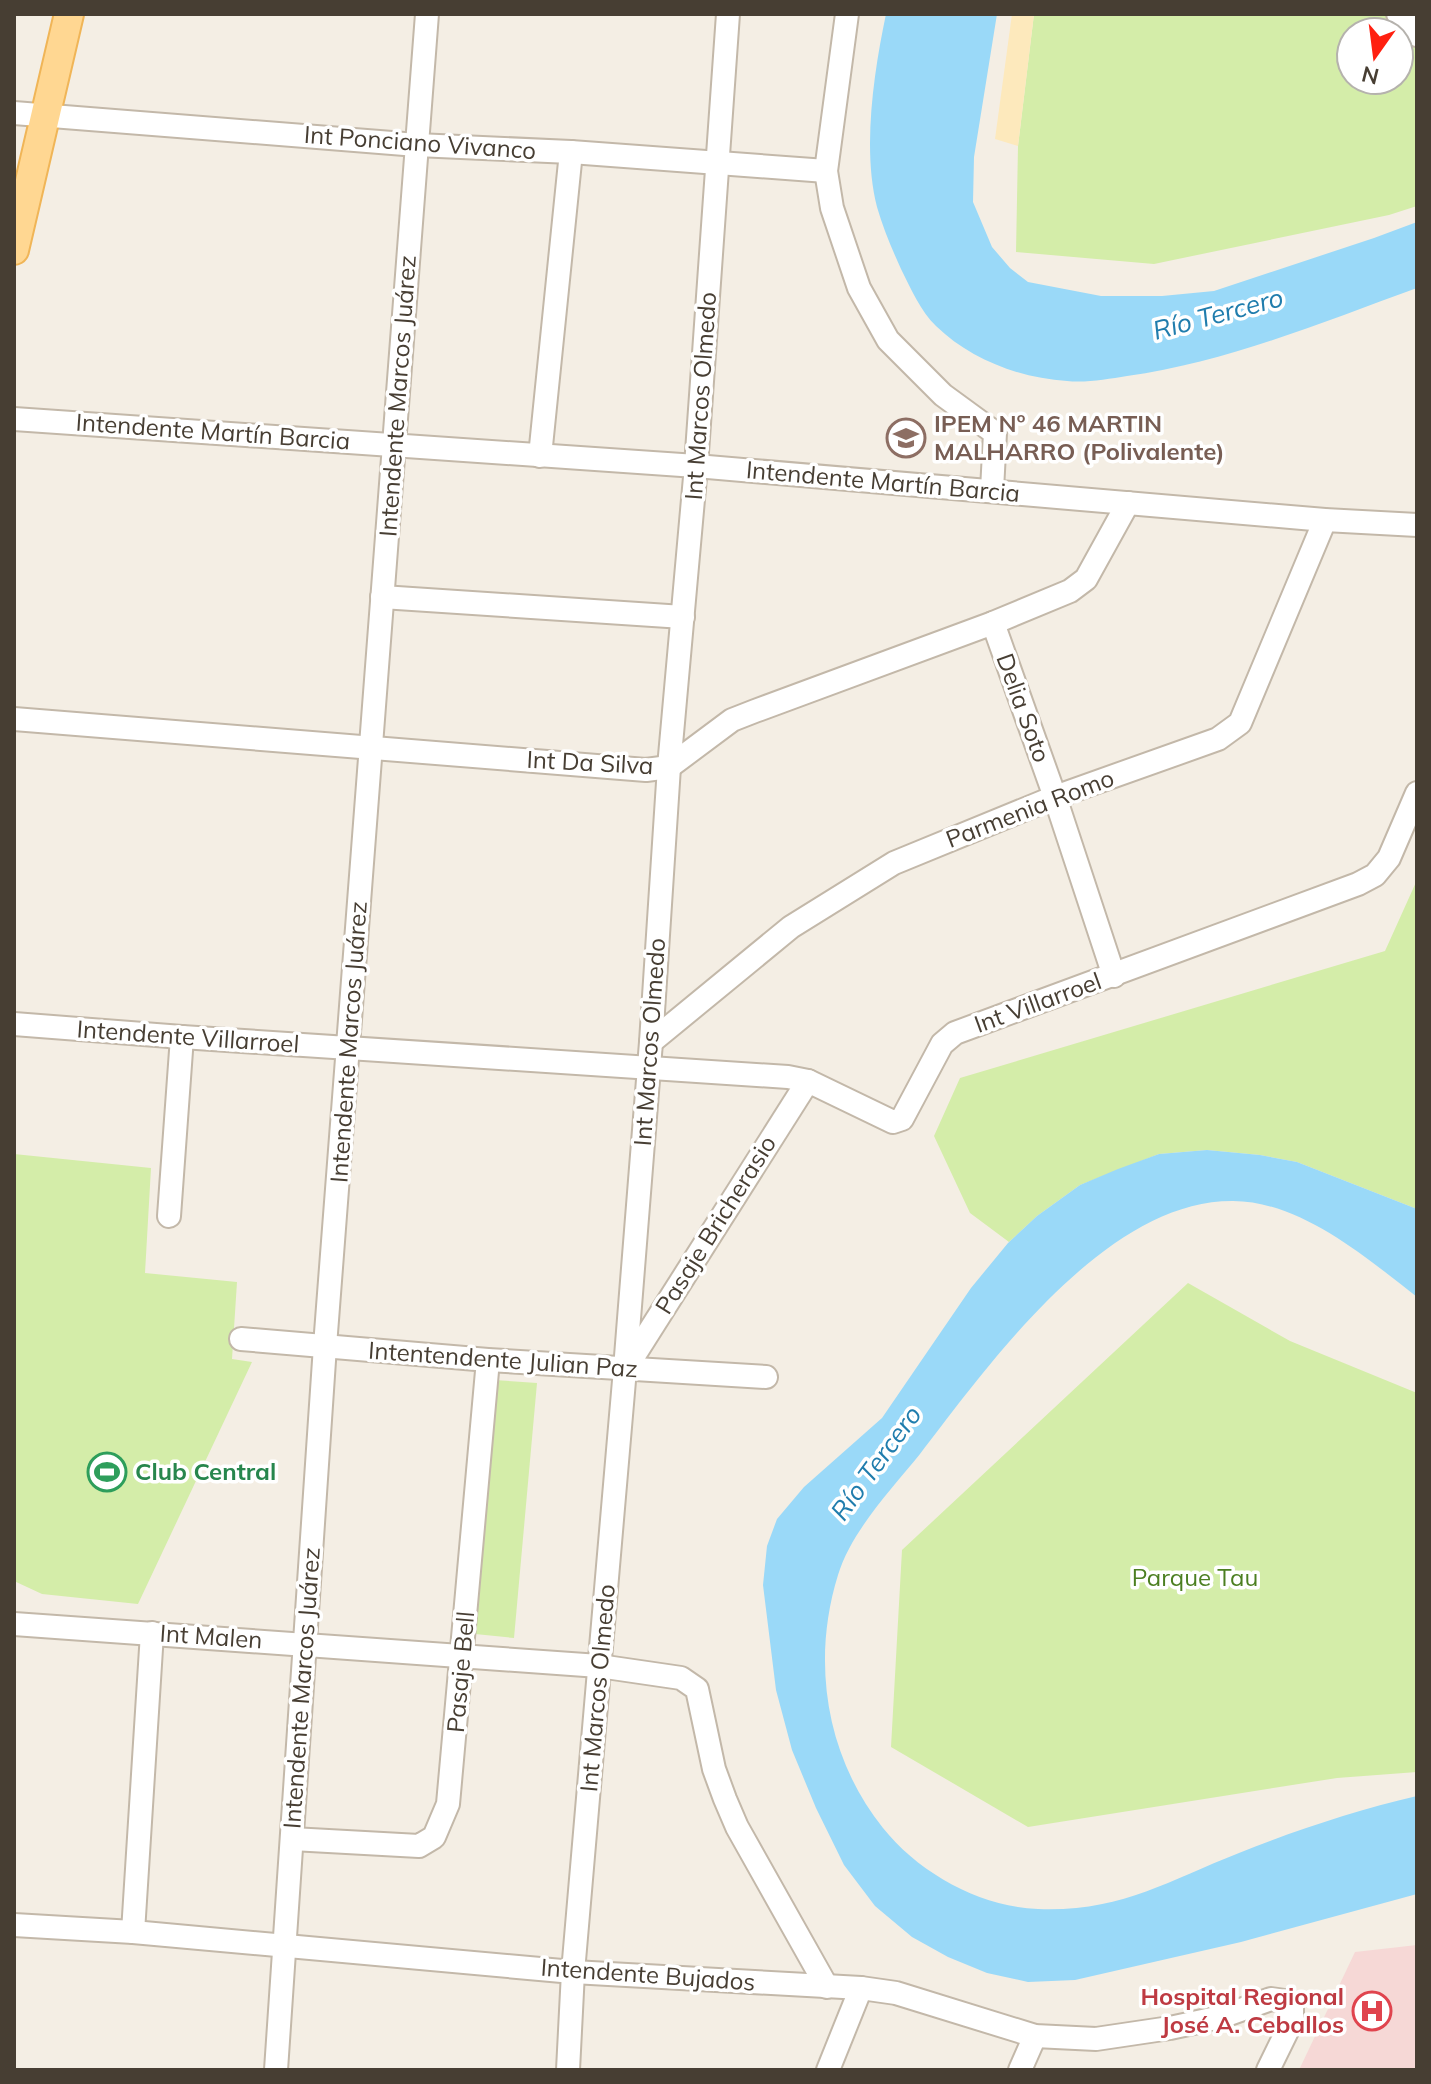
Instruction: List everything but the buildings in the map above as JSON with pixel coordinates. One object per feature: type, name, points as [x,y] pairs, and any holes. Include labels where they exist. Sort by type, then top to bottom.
[{"type":"main road","points":[[14,250],[48,115],[69,14]]},
{"type":"street","name":"Intendente Marcos Juárez","points":[[276,2070],[325,1346],[427,14]]},
{"type":"street","name":"Int Marcos Olmedo","points":[[568,2070],[573,1972],[649,1068],[669,767],[696,466],[728,14]]},
{"type":"street","points":[[847,14],[826,171],[832,208],[859,288],[888,340],[943,395],[995,433],[992,490]]},
{"type":"street","points":[[1398,14],[1417,35]]},
{"type":"street","name":"Int Ponciano Vivanco","points":[[14,113],[417,145],[571,152],[826,171]]},
{"type":"street","points":[[540,456],[571,152]]},
{"type":"street","name":"Intendente Martín Barcia","points":[[14,419],[393,443],[1417,525]]},
{"type":"street","name":"Int Da Silva","points":[[14,719],[646,770],[669,767],[732,720],[993,623],[1070,591],[1086,579],[1128,503]]},
{"type":"street","name":"Parmenia Romo","points":[[651,1042],[791,927],[894,863],[1055,797],[1218,739],[1240,723],[1325,520]]},
{"type":"street","points":[[382,597],[683,617]]},
{"type":"street","name":"Delia Soto","points":[[993,623],[1114,976]]},
{"type":"street","name":"Int Villarroel","points":[[649,1068],[808,1081],[893,1122],[902,1119],[942,1044],[955,1033],[1114,976],[1375,875],[1389,858],[1417,793]]},
{"type":"street","name":"Intendente Villarroel","points":[[14,1024],[649,1068]]},
{"type":"street","points":[[169,1216],[182,1037]]},
{"type":"street","name":"Pasaje Bricherasio","points":[[625,1369],[808,1081]]},
{"type":"street","name":"Intentendente Julian Paz","points":[[241,1339],[488,1360],[766,1377]]},
{"type":"street","name":"Pasaje Bell","points":[[292,1839],[419,1846],[434,1837],[448,1804],[488,1360]]},
{"type":"street","name":"Int Malen","points":[[14,1625],[599,1666],[681,1678],[697,1689],[714,1769],[737,1827],[827,1987]]},
{"type":"street","points":[[133,1932],[152,1633]]},
{"type":"street","name":"Intendente Bujados","points":[[14,1925],[133,1932],[573,1972],[861,1988],[896,1993],[1035,2036],[1096,2039],[1221,2017],[1271,1999],[1285,2001],[1292,2008],[1292,2021],[1268,2070]]},
{"type":"street","points":[[828,2070],[861,1988]]},
{"type":"street","points":[[1020,2070],[1035,2036]]},
{"type":"shaded area","name":"Hospital Regional José A. Ceballos","points":[[1417,1945],[1417,2070],[1299,2070],[1355,1952]]},
{"type":"green space","points":[[1034,14],[1417,14],[1417,206],[1389,215],[1154,264],[1016,252],[1018,146]]},
{"type":"green space","points":[[1417,880],[1417,1209],[1297,1162],[1207,1150],[1159,1154],[1080,1185],[1037,1216],[1009,1242],[970,1213],[934,1136],[960,1078],[1385,951]]},
{"type":"green space","name":"Club Central","points":[[14,1154],[151,1168],[145,1273],[237,1282],[232,1359],[252,1362],[138,1604],[42,1594],[14,1581]]},
{"type":"green space","name":"Parque Tau","points":[[1188,1283],[1290,1341],[1417,1393],[1417,1772],[1337,1778],[1028,1827],[891,1747],[902,1550]]},
{"type":"green space","points":[[494,1380],[537,1383],[514,1638],[475,1634]]},
{"type":"sand","points":[[1012,14],[1034,14],[1018,146],[995,139]]},
{"type":"water","name":"Río Tercero","points":[[886,14],[997,14],[974,157],[973,202],[992,247],[1010,268],[1028,282],[1101,296],[1162,296],[1214,291],[1417,222],[1417,288],[1238,351],[1164,370],[1120,377],[1082,381],[1049,379],[1013,371],[980,357],[949,338],[925,314],[901,269],[877,207],[870,160],[871,110]]},
{"type":"water","name":"Río Tercero","points":[[1207,1150],[1297,1162],[1417,1209],[1417,1297],[1331,1234],[1283,1211],[1258,1204],[1233,1201],[1186,1208],[1140,1227],[1097,1257],[1055,1293],[1016,1334],[885,1496],[862,1526],[844,1558],[830,1608],[826,1641],[825,1675],[837,1740],[848,1771],[864,1800],[898,1844],[952,1885],[994,1902],[1016,1907],[1067,1909],[1119,1900],[1305,1829],[1417,1796],[1417,1894],[1241,1942],[1075,1980],[1028,1982],[987,1973],[948,1957],[912,1937],[875,1906],[844,1865],[792,1750],[776,1690],[763,1585],[767,1546],[777,1519],[804,1487],[882,1418],[971,1288],[1008,1243],[1037,1216],[1080,1185],[1118,1169],[1159,1154]]},
{"type":"place","name":"IPEM Nº 46 MARTIN MALHARRO (Polivalente)","points":[[906,438]]},
{"type":"place","name":"Club Central","points":[[107,1472]]},
{"type":"place","name":"Hospital Regional José A. Ceballos","points":[[1372,2011]]}]
